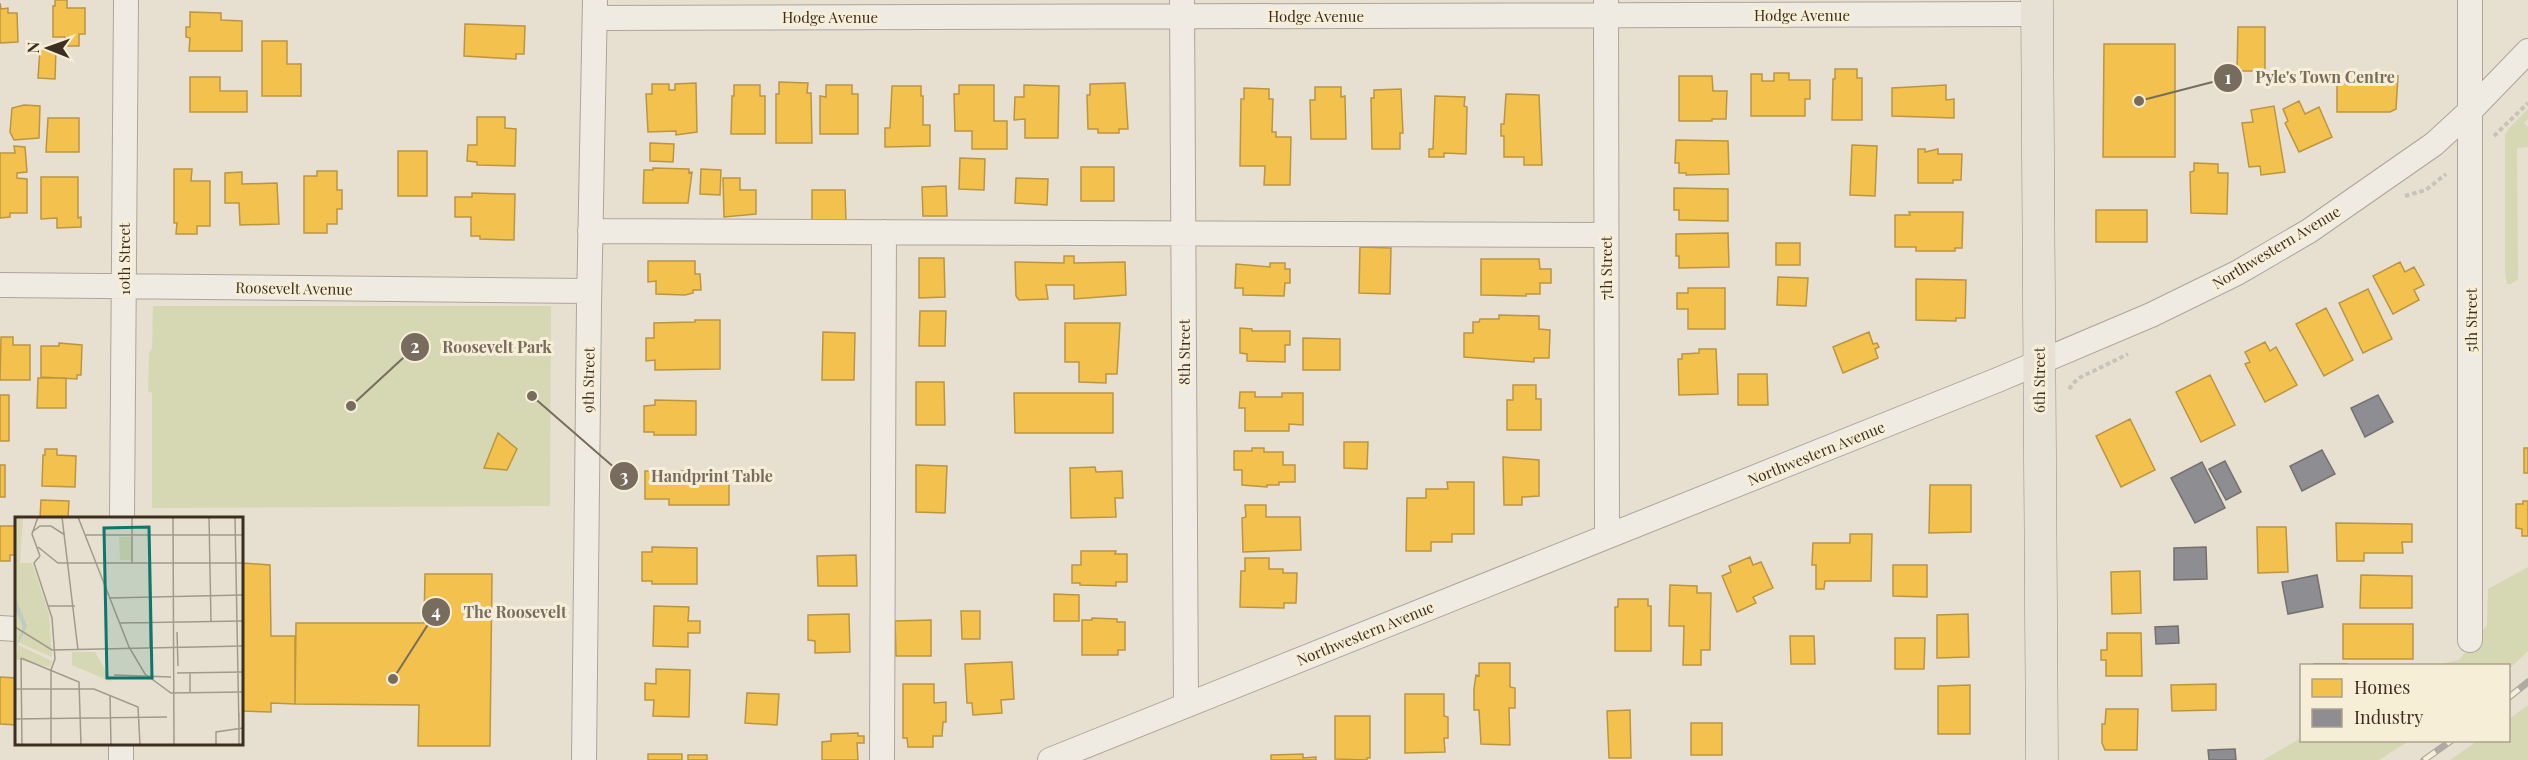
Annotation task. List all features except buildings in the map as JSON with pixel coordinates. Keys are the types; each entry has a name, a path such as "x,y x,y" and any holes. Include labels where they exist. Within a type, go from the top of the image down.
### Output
{"main road":[{"name":"6th Street","path":"2037,7 2042,760"}],"street":[{"name":"10th Street","path":"122,517 126,0"},
{"name":"5th Street","path":"2470,0 2470,640"},
{"name":"Hodge Avenue","path":"595,9 2037,7"},
{"name":"8th Street","path":"1182,8 1186,704"},
{"name":"7th Street","path":"1606,8 1607,536"},
{"name":"9th Street","path":"584,760 589,291 595,9"},
{"name":"Northwestern Avenue","path":"1050,760 2039,363 2151,315 2237,273 2309,231 2376,185 2434,144 2470,111 2528,51"},
{"path":"590,231 1606,235"},
{"path":"882,760 884,232"},
{"name":"Roosevelt Avenue","path":"0,285 589,291"}],"path":[{"path":"2488,142 2528,104"}],"green space":[{"path":"2528,109 2528,119 2524,123 2528,127 2528,147 2517,148 2518,279 2507,284 2505,272 2505,135"},
{"path":"153,306 551,306 550,506 152,508 152,393 148,391"},
{"path":"2528,567 2528,651 2510,668 2510,664 2440,664 2459,660 2487,625 2488,589"},
{"path":"2528,705 2528,760 2450,760 2476,742 2510,742 2510,718"},
{"path":"2300,739 2300,742 2407,742 2379,760 2263,760"}],"railway":[{"path":"2510,696 2528,682"},
{"path":"2424,760 2449,742"}],"place":[{"name":"Pyle's Town Centre","path":"2139,101"},
{"name":"Handprint Table","path":"532,396"},
{"name":"Roosevelt Park","path":"351,406"},
{"name":"The Roosevelt","path":"393,679"}]}
